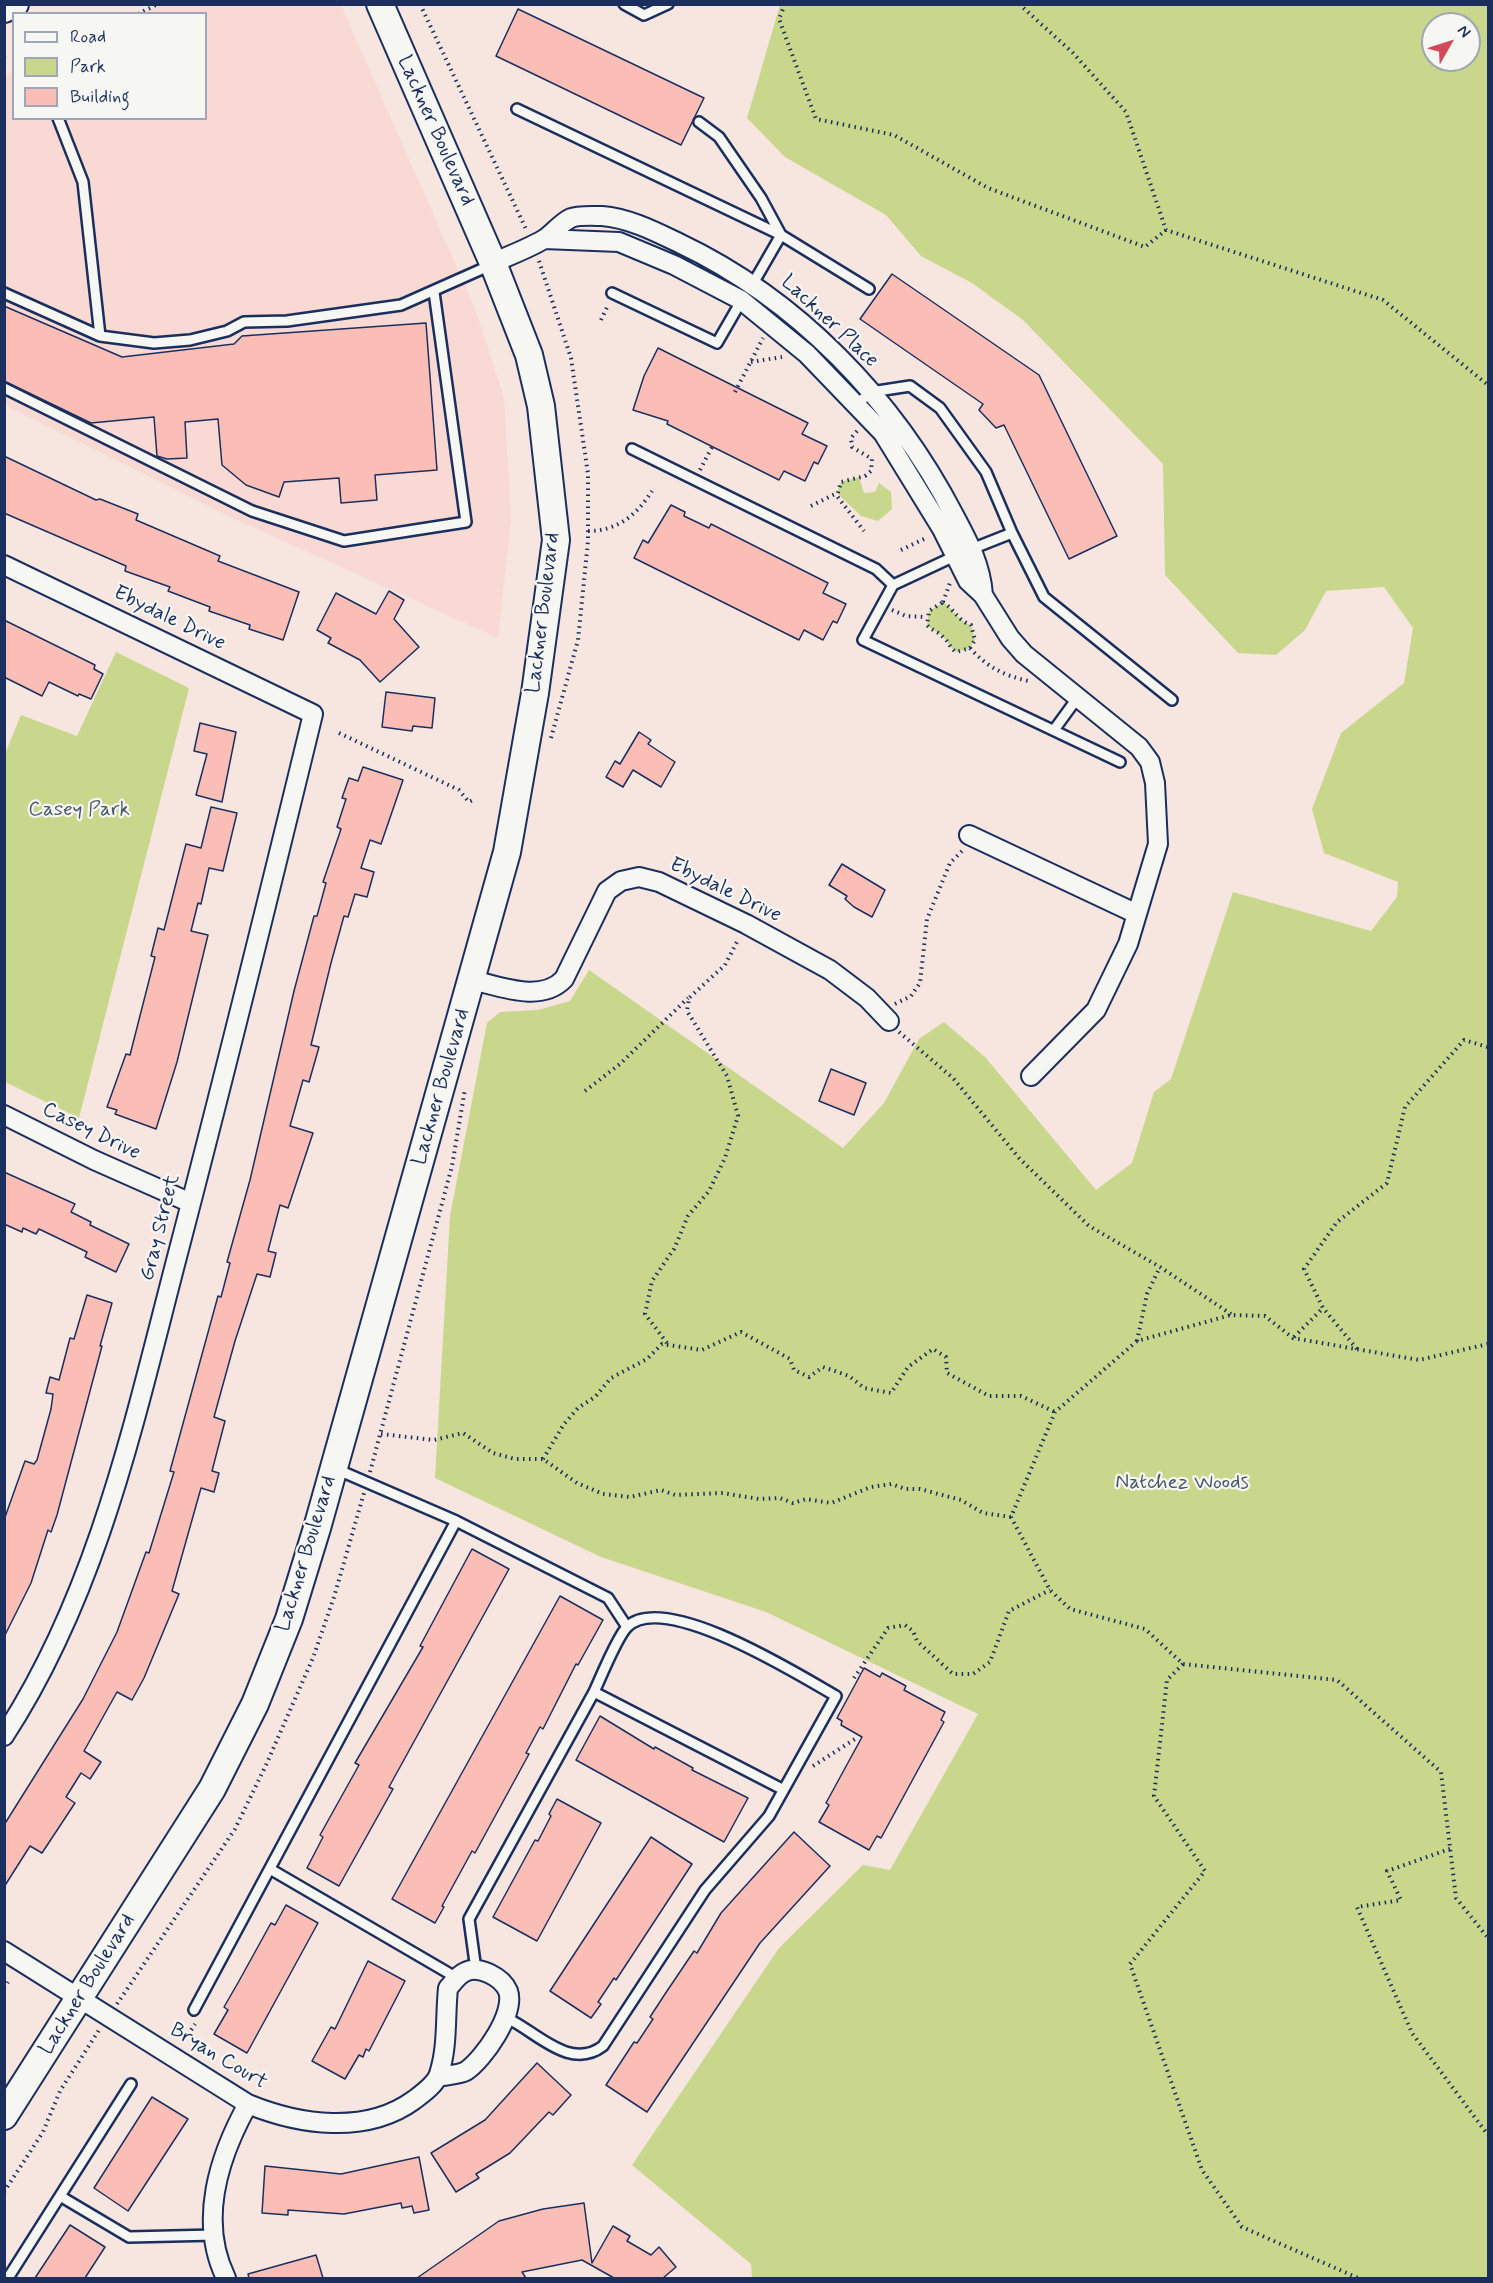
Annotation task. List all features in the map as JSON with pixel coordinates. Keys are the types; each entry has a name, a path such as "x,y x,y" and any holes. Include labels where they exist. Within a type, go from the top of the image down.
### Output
{"main road":[{"name":"Lackner Boulevard","path":"4,2116 212,1789 255,1704 289,1619 472,980 507,852 515,813 556,540 541,406 529,355 493,264 380,4"}],"street":[{"name":"Lackner Place","path":"493,264 544,239 571,218 604,216 648,228 714,260 770,295 839,357 872,392 933,475 963,552 968,581 983,595 1010,638 1024,654 1139,747 1150,762 1155,783 1158,844 1128,945 1096,1010 1031,1076"},
{"name":"Lackner Place","path":"544,239 619,242 674,266 741,300 799,347 883,434 942,529 963,552"},
{"name":"Ebydale Drive","path":"4,565 313,714"},
{"name":"Gray Street","path":"4,1736 27,1702 87,1574 127,1448 191,1203 313,714"},
{"path":"974,838 1137,915"},
{"name":"Ebydale Drive","path":"472,980 541,993 555,988 564,979 608,891 621,881 639,878 659,882 746,924 830,970 885,1016"},
{"name":"Casey Drive","path":"4,1115 94,1160 191,1203"},
{"name":"Bryan Court","path":"4,1951 248,2104 277,2116 310,2121 360,2122 382,2117 404,2108 423,2094 438,2077"},
{"path":"476,1970 501,1981 508,1992 507,2018 496,2037 466,2071 438,2077 447,2022 448,1988 465,1972 476,1970"},
{"path":"226,2278 219,2264 214,2235 215,2184 231,2134 248,2104"}],"lane":[{"path":"624,4 644,15 668,4"},
{"path":"517,108 781,235 869,289"},
{"path":"59,120 83,182 100,336"},
{"path":"699,122 719,137 761,198 781,235"},
{"path":"612,293 717,344 781,235"},
{"path":"4,293 100,336 133,342 190,340 227,331 244,322 286,321 401,305 493,264"},
{"path":"4,388 252,511 344,541 466,522 434,292"},
{"path":"856,405 872,392 910,386 940,408 986,472 1012,533 1044,597 1172,700"},
{"path":"632,449 876,569 893,585"},
{"path":"1012,533 963,552 893,585 863,640 1120,762"},
{"path":"1054,730 1078,697"},
{"path":"334,1468 456,1521 608,1598 627,1627"},
{"path":"194,2010 456,1521"},
{"path":"476,1970 469,1919 594,1692 627,1627 645,1617 665,1618 740,1642 836,1696 782,1789 769,1816 705,1890 603,2046 585,2056 569,2055 507,2018"},
{"path":"594,1692 782,1789"},
{"path":"270,1869 457,1978"},
{"path":"8,2278 131,2084"},
{"path":"60,2196 129,2237 214,2235"}],"path":[{"path":"142,12 158,4"},
{"path":"785,4 779,19 816,119 894,135 988,188 1145,247 1166,230"},
{"path":"1019,4 1073,52 1126,112 1166,230"},
{"path":"1166,230 1383,300 1488,386"},
{"path":"735,392 764,337"},
{"path":"751,362 788,358 799,347"},
{"path":"812,506 837,493 842,482 865,476 871,471 872,459 855,450 851,438 870,420"},
{"path":"695,480 712,447"},
{"path":"588,531 603,531 620,524 644,505 652,491"},
{"path":"837,493 864,531"},
{"path":"901,550 927,537"},
{"path":"943,603 953,608 961,622 971,625 975,640 970,648 956,652 949,647 941,634 932,631 927,625 929,611 943,603 950,583"},
{"path":"891,609 906,616 927,617"},
{"path":"970,648 983,662 1002,674 1028,682"},
{"path":"339,733 459,790 469,802 473,800"},
{"path":"974,838 950,863 927,919 922,976 916,990 885,1016 953,1078 1019,1158 1089,1226 1160,1267 1231,1315"},
{"path":"585,1091 620,1064 725,965 746,924"},
{"path":"668,1344 645,1314 652,1281 674,1249 688,1216 708,1191 725,1158 738,1116 727,1076 687,1011 689,998"},
{"path":"1358,1350 1323,1308 1304,1269 1337,1222 1387,1183 1405,1107 1464,1040 1488,1047"},
{"path":"1137,1341 1147,1294 1160,1267"},
{"path":"1293,1338 1323,1308"},
{"path":"1011,1517 1054,1412 1137,1341 1231,1315 1265,1316 1293,1338 1419,1360 1488,1344"},
{"path":"543,1459 564,1424 578,1408 595,1397 611,1378 647,1359 658,1347 668,1344 702,1350 741,1332 790,1359 794,1370 809,1377 823,1367 849,1376 864,1388 891,1393 908,1367 933,1349 946,1357 947,1373 989,1396 1022,1396 1054,1412"},
{"path":"381,1434 434,1440 463,1433 493,1453 515,1459 543,1459 577,1483 603,1494 630,1497 660,1490 675,1495 723,1493 759,1499 780,1498 793,1503 806,1499 831,1503 871,1488 892,1484 905,1490 920,1489 961,1500 982,1513 1011,1517"},
{"path":"1011,1517 1050,1590 1070,1609 1145,1629 1183,1664 1337,1680 1441,1772 1456,1898 1488,1938"},
{"path":"854,1678 888,1628 905,1625 913,1631 917,1641 953,1674 973,1674 990,1662 1009,1611 1050,1590"},
{"path":"1183,1664 1167,1680 1154,1796 1205,1871 1130,1964 1202,2170 1242,2227 1358,2278"},
{"path":"807,1768 855,1739"},
{"path":"1450,1849 1387,1871 1401,1900 1357,1907 1412,2033 1488,2135"},
{"path":"4,1988 8,1982"},
{"path":"188,2035 195,2024"},
{"path":"4,2192 43,2132 60,2091 96,2035"}],"shaded area":[{"path":"163,4 341,5 475,309 504,398 511,520 498,638 228,516 5,405 4,76 12,72 12,120 207,120 207,12 145,12"}],"green space":[{"name":"Natchez Woods","path":"780,5 1488,5 1488,2278 752,2278 751,2264 632,2165 779,1948 863,1865 890,1870 978,1714 766,1612 601,1557 435,1478 450,1216 487,1023 500,1012 538,1010 570,1001 589,970 843,1148 884,1103 919,1039 944,1022 985,1057 1096,1190 1132,1163 1154,1092 1171,1079 1233,892 1371,931 1397,897 1398,882 1324,853 1312,809 1341,733 1404,683 1413,628 1384,587 1326,591 1305,630 1276,655 1238,653 1165,575 1163,464 1023,320 972,283 921,256 886,215 785,157 747,118"},
{"path":"859,477 864,493 875,492 879,483 891,492 892,509 878,521 861,516 837,493 841,482"},
{"path":"943,602 962,620 971,625 975,640 970,648 956,652 941,635 927,625 929,611"},
{"name":"Casey Park","path":"116,652 189,688 79,1118 5,1082 5,754 21,715 77,736"}],"building":[{"path":"518,9 704,98 681,145 496,56"},
{"path":"892,274 1039,375 1117,536 1069,559 1004,425 996,428 979,410 983,404 860,319"},
{"path":"4,306 122,357 234,344 242,336 426,323 437,470 375,475 377,500 341,503 339,478 284,482 279,497 246,485 222,465 218,419 185,422 187,458 167,459 157,456 154,417 91,423 4,381"},
{"path":"658,348 808,423 802,434 827,446 818,464 814,462 805,481 784,471 779,480 667,424 668,421 633,410 644,376"},
{"path":"4,456 96,500 100,499 138,514 136,520 220,556 218,561 299,592 283,640 249,629 250,625 209,611 210,607 168,591 170,587 125,571 126,566 4,513"},
{"path":"671,505 685,512 684,516 709,528 711,524 828,583 823,593 846,604 837,623 833,621 823,640 804,630 799,640 634,558 643,540 648,543"},
{"path":"389,591 404,600 394,619 419,647 380,682 360,660 328,643 331,638 317,630 336,593 376,614"},
{"path":"4,620 95,665 94,669 103,674 91,699 79,694 78,696 49,682 42,696 4,677"},
{"path":"386,692 435,698 432,728 413,726 412,731 382,727"},
{"path":"200,723 236,732 222,802 196,795 207,754 194,751"},
{"path":"639,732 651,740 648,744 675,762 661,787 633,770 623,787 606,777 615,761 620,764"},
{"path":"363,767 403,780 381,844 370,840 361,868 374,872 367,897 355,894 348,917 344,916 331,963 311,1045 319,1047 309,1082 303,1080 290,1126 313,1133 288,1208 280,1205 268,1251 276,1253 270,1277 257,1274 214,1417 225,1421 212,1471 219,1473 214,1492 201,1488 172,1591 179,1594 144,1678 132,1700 117,1692 84,1751 101,1762 90,1779 81,1773 66,1797 75,1803 42,1853 30,1846 4,1887 4,1825 83,1699 117,1632 146,1552 149,1553 174,1472 170,1471 218,1296 221,1297 230,1263 227,1262 250,1180 294,991 314,916 317,916 326,883 323,882 341,829 337,827 346,799 342,798 349,778 358,781"},
{"path":"211,807 237,813 223,871 209,868 201,904 198,903 191,931 208,935 177,1062 156,1129 115,1114 117,1110 107,1107 126,1054 130,1055 155,957 151,956 158,928 164,930 186,844 201,848"},
{"path":"842,864 885,890 872,917 854,907 845,899 847,896 829,885"},
{"path":"831,1069 866,1083 854,1115 819,1101"},
{"path":"4,1172 75,1204 71,1212 91,1222 90,1225 129,1244 116,1272 85,1257 87,1252 39,1229 36,1234 23,1228 22,1232 4,1224"},
{"path":"87,1295 112,1303 100,1346 102,1346 57,1515 51,1532 48,1530 31,1583 4,1637 4,1520 25,1461 34,1464 37,1460 51,1409 53,1394 46,1393 50,1377 59,1380 70,1338 74,1339"},
{"path":"472,1549 509,1569 389,1787 393,1789 339,1886 307,1868 323,1837 320,1835 359,1765 355,1763 423,1647 420,1646"},
{"path":"560,1596 603,1620 578,1665 576,1664 543,1729 540,1727 526,1753 529,1754 475,1853 472,1851 435,1923 392,1899"},
{"path":"864,1668 880,1677 882,1673 906,1686 904,1690 945,1712 941,1720 944,1722 881,1838 877,1836 869,1850 819,1822 829,1805 826,1803 862,1737 841,1725 842,1721 837,1718"},
{"path":"600,1716 654,1749 655,1747 693,1768 692,1770 748,1798 724,1842 576,1760"},
{"path":"557,1799 601,1823 537,1941 493,1917 535,1840 538,1841"},
{"path":"794,1832 830,1866 760,1943 647,2112 606,2085 634,2042 637,2043 653,2019 650,2017 694,1951 697,1953 721,1913"},
{"path":"651,1837 692,1864 616,1980 614,1978 598,2002 601,2004 591,2018 550,1991"},
{"path":"286,1905 318,1923 247,2053 214,2034 228,2010 224,2007 271,1923 275,1925"},
{"path":"368,1961 405,1981 369,2051 366,2049 363,2057 359,2055 345,2079 312,2061 331,2027 335,2029"},
{"path":"537,2063 571,2095 553,2115 549,2112 510,2153 476,2174 479,2178 456,2192 431,2153 485,2120"},
{"path":"152,2097 188,2119 128,2211 94,2188"},
{"path":"419,2157 429,2210 414,2213 412,2206 402,2208 401,2203 344,2214 288,2210 288,2215 262,2213 265,2166 341,2174"},
{"path":"584,2203 592,2263 613,2226 630,2236 627,2241 651,2255 659,2247 676,2267 663,2278 614,2278 582,2260 522,2272 526,2278 417,2278 499,2221 543,2209"},
{"path":"70,2225 105,2247 85,2278 35,2278"},
{"path":"316,2255 323,2278 249,2278 248,2274"}]}
